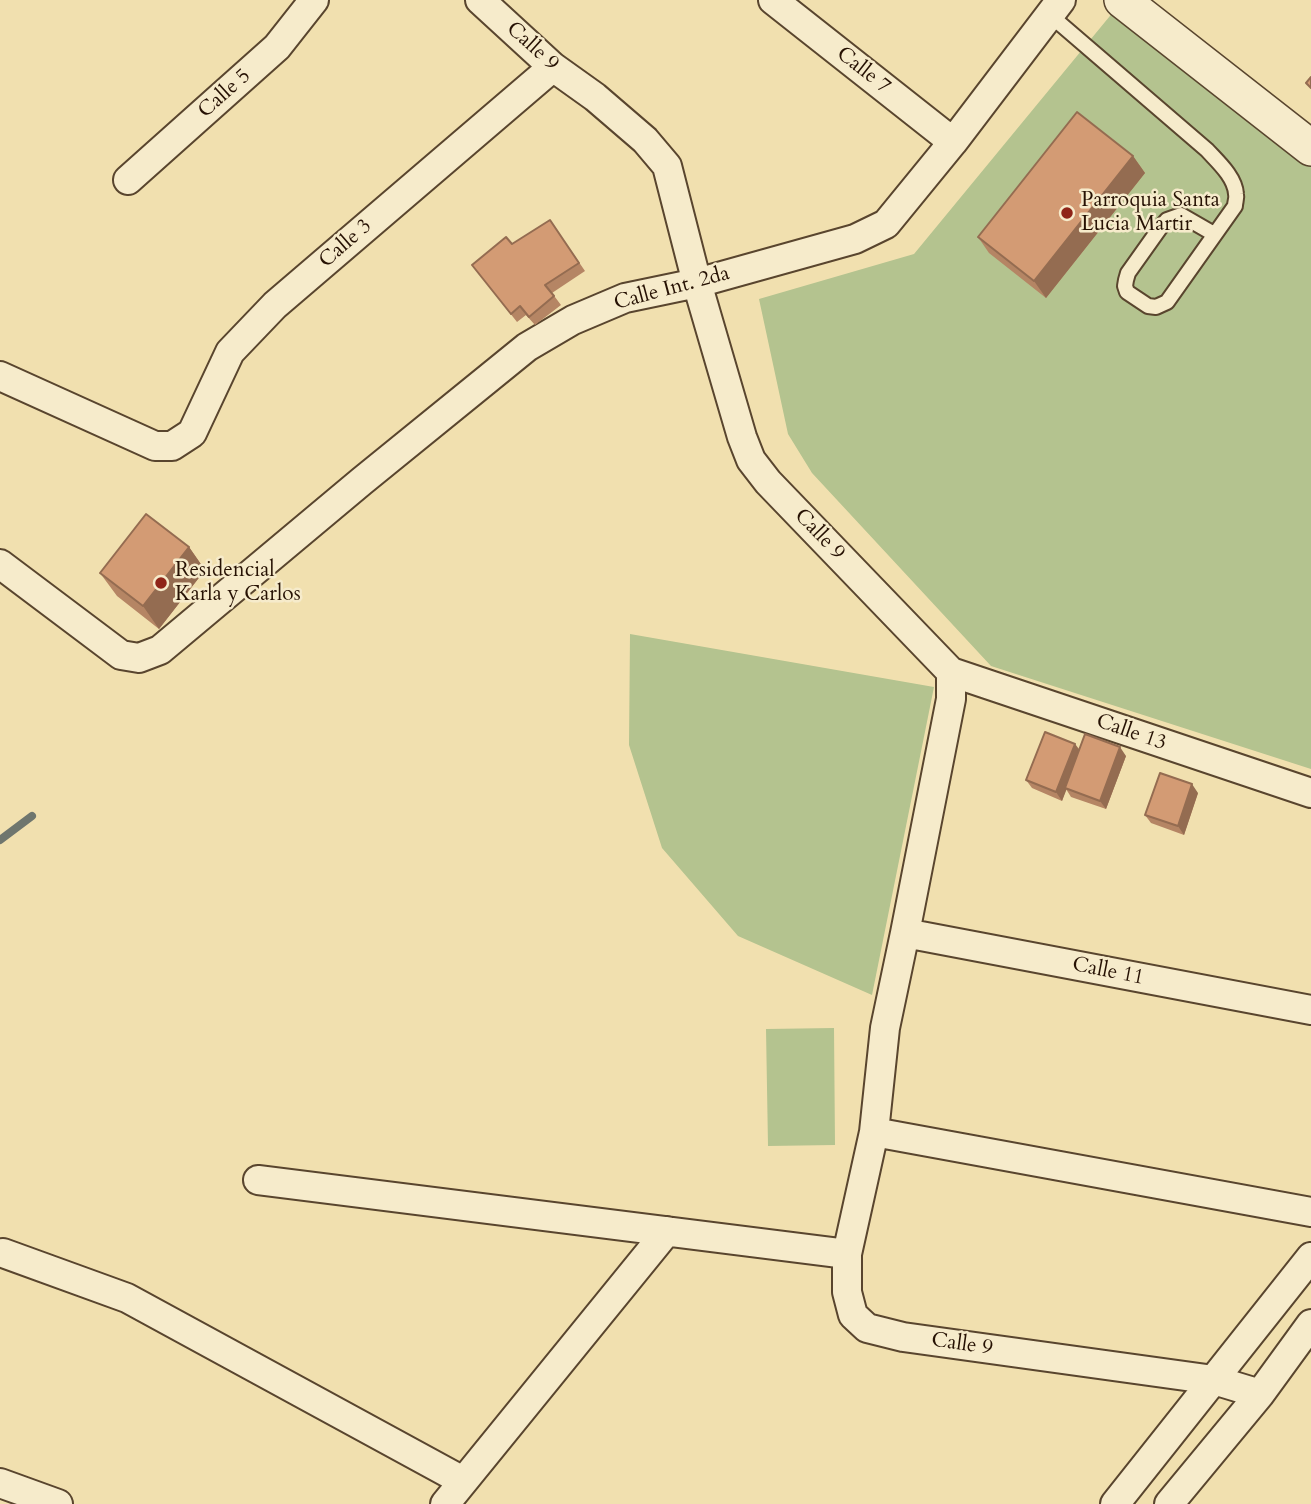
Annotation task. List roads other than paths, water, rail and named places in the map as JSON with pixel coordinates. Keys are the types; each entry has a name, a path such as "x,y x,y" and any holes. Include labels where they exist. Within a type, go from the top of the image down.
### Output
{"street":[{"name":"Calle 5","path":"128,180 277,47 314,0"},
{"name":"Calle 9","path":"480,0 553,67 645,140 667,166 697,283 751,460 768,482 951,672 951,699 885,1028 874,1132 847,1254 847,1292 853,1315 867,1328 903,1337 1214,1380 1260,1394"},
{"name":"Calle 7","path":"773,0 953,142"},
{"path":"1122,0 1311,148"},
{"name":"Calle Int. 2da","path":"0,564 121,654 139,659 160,650 527,347 573,320 625,298 697,283 855,239 886,224 1056,8"},
{"name":"Calle 3","path":"0,376 155,446 172,446 192,433 230,352 275,305 553,67"},
{"name":"Calle 13","path":"951,672 1311,793"},
{"name":"Calle 11","path":"905,933 1311,1010"},
{"path":"874,1132 1311,1212"},
{"path":"258,1180 847,1254"},
{"path":"445,1504 667,1231"},
{"path":"3,1253 127,1298 463,1481"},
{"path":"1115,1504 1311,1257"},
{"path":"1169,1504 1260,1394 1311,1324"},
{"path":"0,1483 58,1504"}],"lane":[{"path":"1056,8 1207,150 1232,181 1236,194 1235,206 1167,302 1156,307 1148,306 1127,292 1125,286 1128,273 1167,220 1181,215 1214,234"}],"waterway":[{"path":"0,840 32,816"}],"place":[{"name":"Parroquia Santa Lucia Martir","path":"1067,213"},
{"name":"Residencial Karla y Carlos","path":"161,583"}]}
